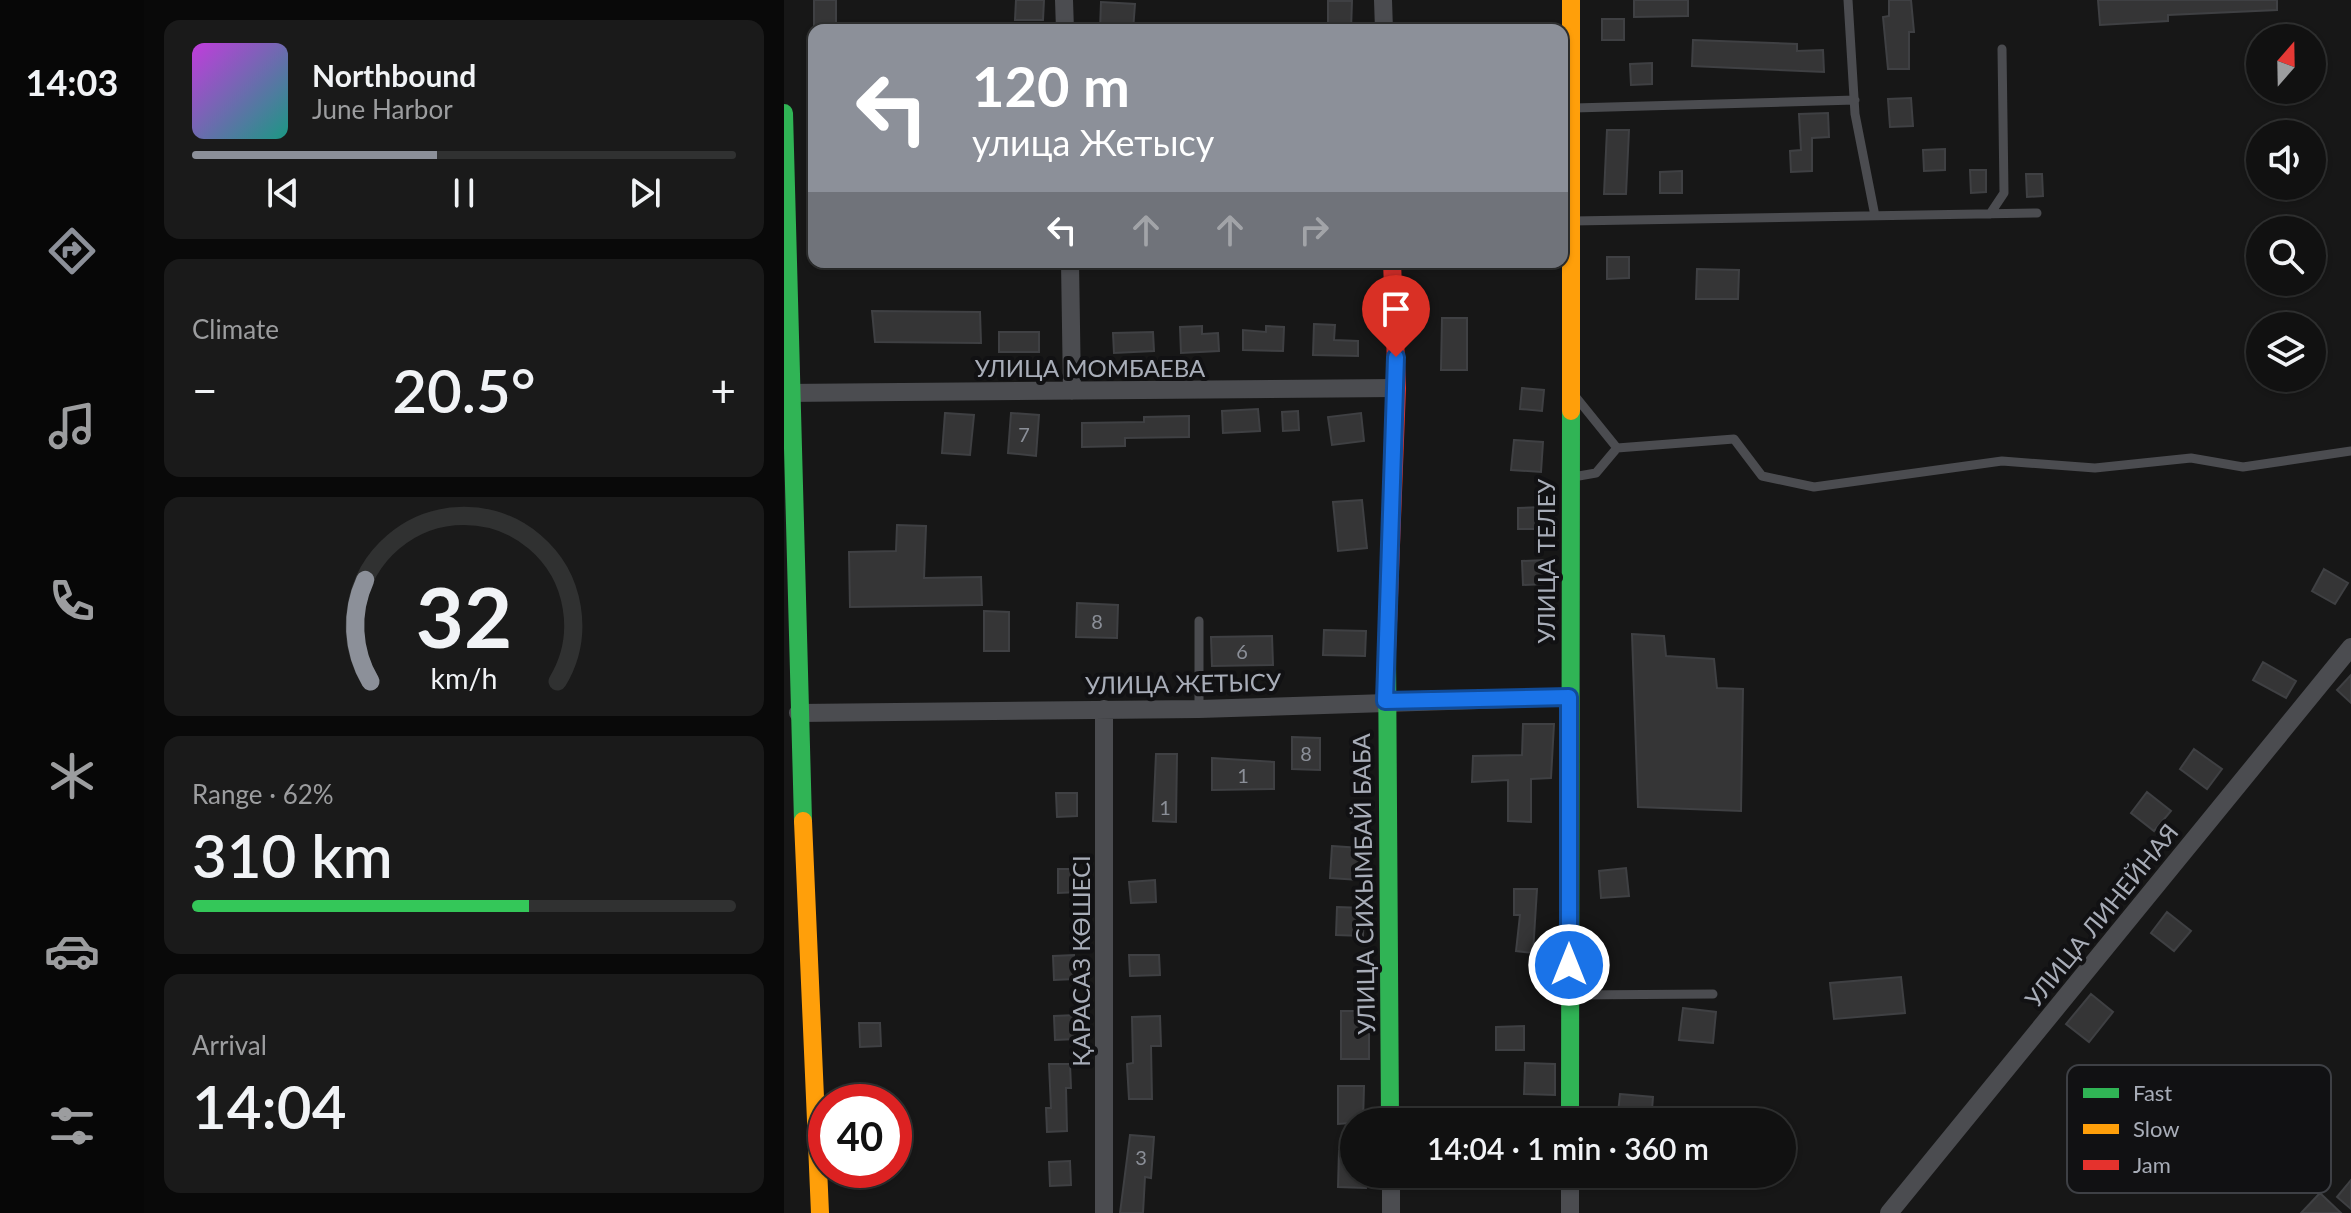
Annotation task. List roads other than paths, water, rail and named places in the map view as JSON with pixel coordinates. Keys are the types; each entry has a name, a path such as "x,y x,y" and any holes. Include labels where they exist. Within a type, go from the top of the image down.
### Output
{"street":[{"path":"1064,0 1065,24"},
{"path":"1383,0 1384,24"},
{"name":"УЛИЦА ТЕЛЕУ","path":"1570,1108 1571,0"},
{"path":"784,113 788,393 798,713 820,1213"},
{"path":"1070,268 1072,391"},
{"name":"УЛИЦА СИХЫМБАЙ БАБА","path":"1390,1108 1385,701 1397,388 1392,268"},
{"name":"УЛИЦА МОМБАЕВА","path":"788,393 1397,388"},
{"name":"УЛИЦА ЛИНЕЙНАЯ","path":"1889,1213 2351,647"},
{"name":"УЛИЦА ЖЕТЫСУ","path":"798,713 1199,709 1569,697"},
{"name":"ҚАРАСАЗ КӨШЕСІ","path":"1104,709 1104,1213"},
{"path":"1391,1188 1391,1213"},
{"path":"1570,1188 1570,1213"}],"lane":[{"path":"1848,0 1855,100 1875,216"},
{"path":"1990,214 2004,193 2002,49"},
{"path":"1570,108 1855,100"},
{"path":"1570,221 2037,213"},
{"path":"1570,389 1617,448"},
{"path":"1569,478 1596,473 1617,448 1734,439 1762,476 1814,487 2002,461 2095,468 2191,458 2243,467 2351,451"},
{"path":"1199,621 1199,709"},
{"path":"1569,995 1713,994"}]}
